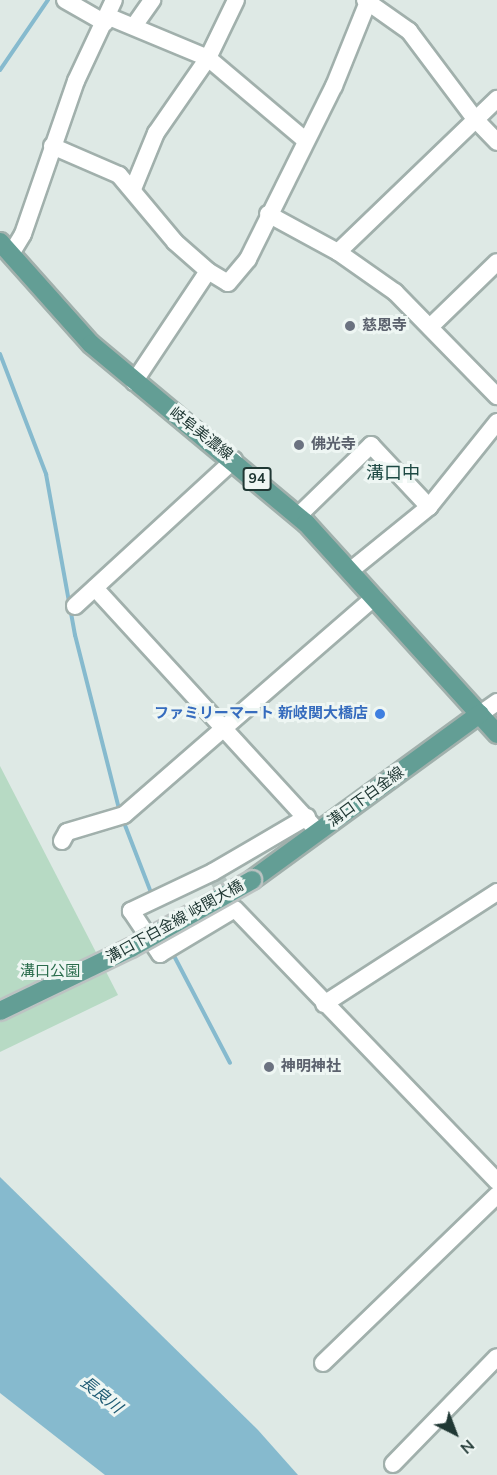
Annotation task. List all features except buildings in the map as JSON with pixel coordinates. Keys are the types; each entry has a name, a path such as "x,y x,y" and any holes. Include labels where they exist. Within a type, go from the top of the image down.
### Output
{"main road":[{"name":"岐阜美濃線","path":"5,248 91,344 134,382 234,460 298,516 375,597 497,734"},
{"name":"溝口下白金線","path":"252,880 312,825 480,714"},
{"name":"溝口下白金線 岐関大橋","path":"0,1011 131,948 252,880"}],"street":[{"path":"65,0 106,20 134,26 208,58 305,140"},
{"path":"5,248 23,234 76,81 114,0"},
{"path":"134,26 152,0"},
{"path":"132,189 156,133 208,58 236,0"},
{"path":"52,146 107,167 132,189 175,242 208,271 228,284 248,259 267,214 334,86 366,1 409,31 475,119 497,142"},
{"path":"338,252 497,99"},
{"path":"267,214 338,252 395,292 497,396"},
{"path":"430,327 497,262"},
{"path":"134,382 208,271"},
{"path":"350,571 429,507 497,422"},
{"path":"298,516 371,445 429,507"},
{"path":"75,606 234,460"},
{"path":"95,588 312,825 131,911 160,954 235,909 324,1004 497,1181"},
{"path":"62,841 67,832 121,817 225,730 375,597"},
{"path":"480,714 497,702"},
{"path":"324,1004 497,892"},
{"path":"323,1363 497,1195"},
{"path":"393,1464 497,1357"}],"green space":[{"name":"溝口公園","path":"0,766 118,995 0,1052"}],"water":[{"name":"長良川","path":"0,1177 258,1430 298,1475 105,1475 0,1393"}],"waterway":[{"path":"0,70 48,0"},
{"path":"0,354 46,474 75,635 120,813"},
{"path":"123,820 152,895"},
{"path":"172,952 230,1063"}],"tunnel":[{"path":"213,872 233,905"}],"place":[{"name":"慈恩寺","path":"350,326"},
{"name":"佛光寺","path":"299,445"},
{"name":"ファミリーマート 新岐関大橋店","path":"380,714"},
{"name":"神明神社","path":"269,1067"}],"district":[{"name":"溝口中","path":"393,473"}]}
